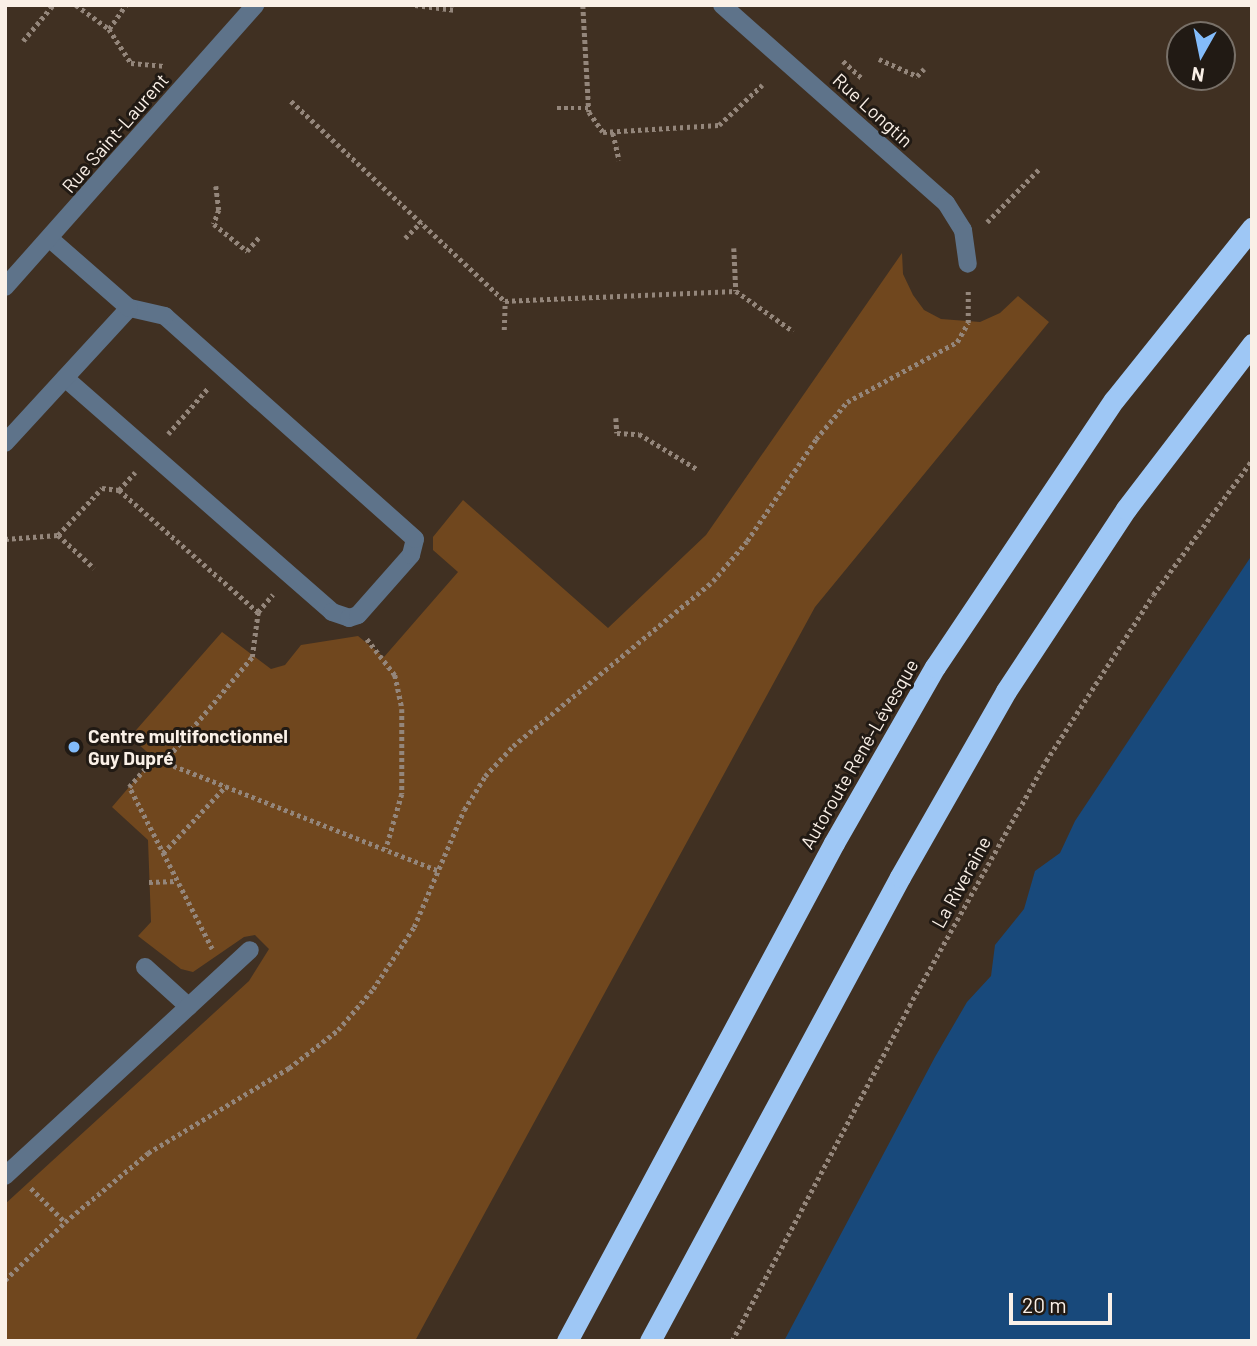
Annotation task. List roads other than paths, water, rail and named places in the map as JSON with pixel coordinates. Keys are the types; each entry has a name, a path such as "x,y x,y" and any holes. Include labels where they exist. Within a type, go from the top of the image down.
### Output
{"highway":[{"name":"Autoroute René-Lévesque","path":"567,1341 853,809 935,667 1099,421 1252,228"},
{"path":"650,1341 900,877 1012,680 1155,468 1252,344"}],"street":[{"name":"Rue Saint-Laurent","path":"5,287 255,5"},
{"name":"Rue Longtin","path":"722,5 946,203 963,229 968,264"},
{"path":"49,238 129,308 165,316 415,539 411,555 358,615 349,618 332,612 65,378"},
{"path":"5,443 129,308"},
{"path":"9,1173 250,950"},
{"path":"145,967 189,1007"}],"water":[{"path":"1252,555 1252,1341 784,1341 935,1057 967,1002 991,976 995,945 1024,909 1035,871 1060,853 1075,821"}],"place":[{"name":"Centre multifonctionnel Guy Dupré","path":"74,747"}]}
